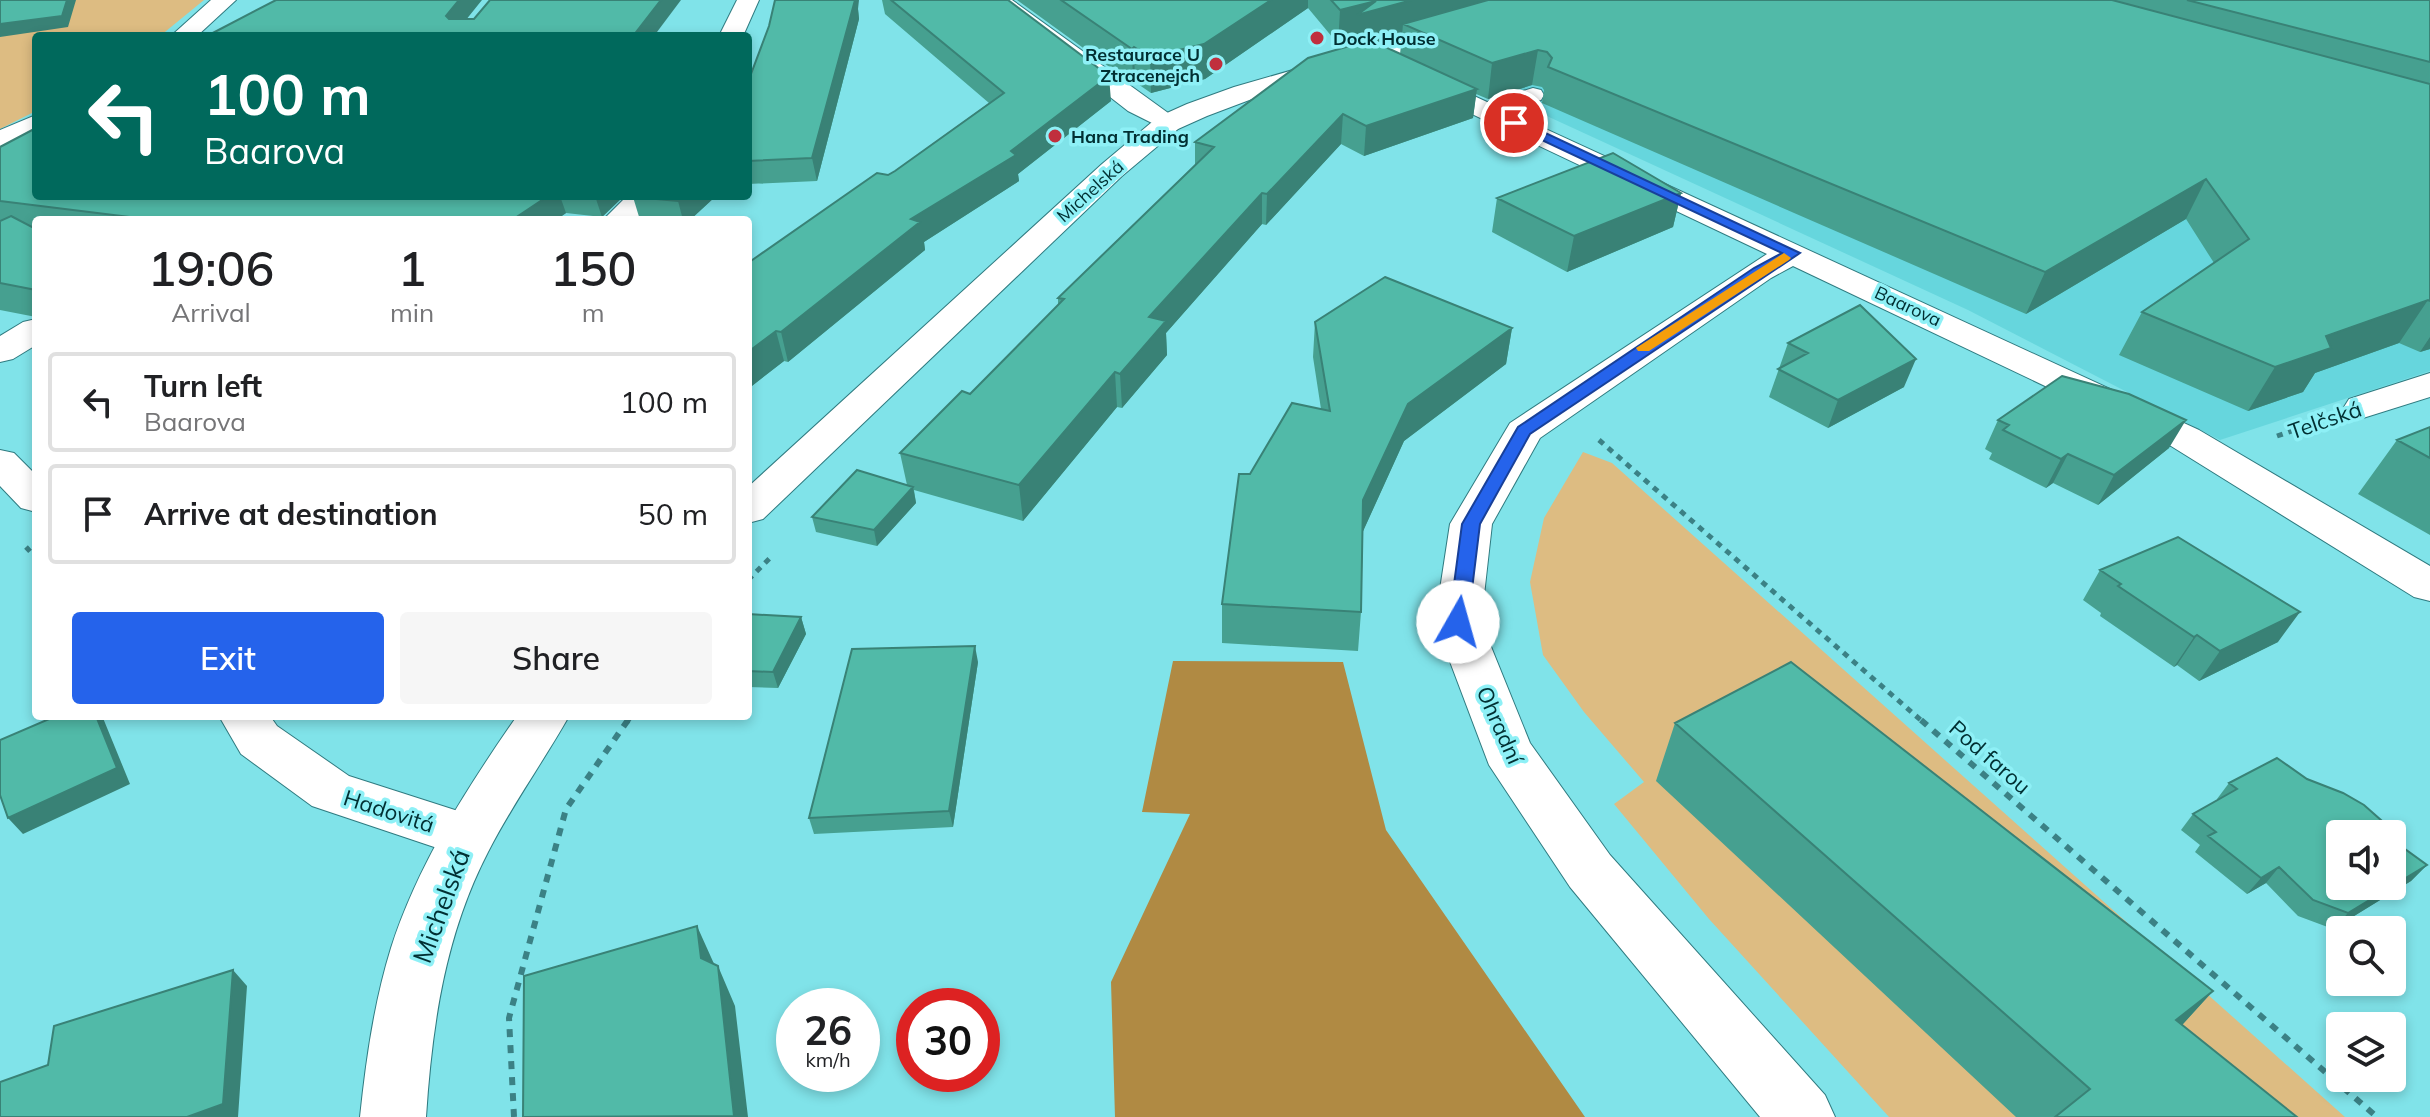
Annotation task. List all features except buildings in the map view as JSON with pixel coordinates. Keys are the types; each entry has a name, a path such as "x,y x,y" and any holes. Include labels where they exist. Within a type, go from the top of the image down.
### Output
{"street":[{"path":"188,32 225,0"},
{"path":"733,32 748,0"},
{"path":"997,0 1138,105 1168,123"},
{"name":"Michelská","path":"752,506 1112,170 1168,123 1243,93 1561,0"},
{"name":"Baarova","path":"1370,56 2185,438 2430,586"},
{"path":"0,141 32,125"},
{"path":"623,216 641,200"},
{"name":"Ohradní","path":"1793,253 1759,271 1524,431 1471,524 1458,622 1507,751 1590,871 1802,1117"},
{"path":"0,351 32,332"},
{"name":"Telčská","path":"2363,407 2430,384"},
{"path":"0,462 32,495"},
{"name":"Hadovitá","path":"246,720 259,740 331,791 467,836"},
{"name":"Michelská","path":"393,1117 406,1011 428,925 467,836 500,779 541,720"}],"lane":[{"path":"1486,110 1533,95"}],"path":[{"name":"Telčská","path":"2221,459 2263,441 2363,407"},
{"name":"Pod farou","path":"1591,434 2377,1117"},
{"path":"514,1117 509,1018 566,809 628,720"}],"shaded area":[{"path":"76,0 204,0 165,32 32,32 32,113 0,129 0,37"},
{"path":"1442,44 2430,250 2430,371 2220,440 1968,310 1458,75"},
{"path":"1583,452 1612,463 2345,1117 1889,1117 1709,919 1614,804 1644,782 1584,712 1543,655 1530,582 1544,518"},
{"path":"1173,661 1343,662 1386,830 1585,1117 1115,1117 1111,982 1190,814 1142,812"}],"slow traffic":[{"path":"1643,348 1759,271 1784,258"}],"place":[{"name":"Dock House","path":"1317,38"},
{"name":"Restaurace U Ztracenejch","path":"1216,64"},
{"name":"Hana Trading","path":"1055,136"}],"route":[{"path":"1458,622 1471,524 1524,431 1759,271 1793,253 1514,123"}]}
